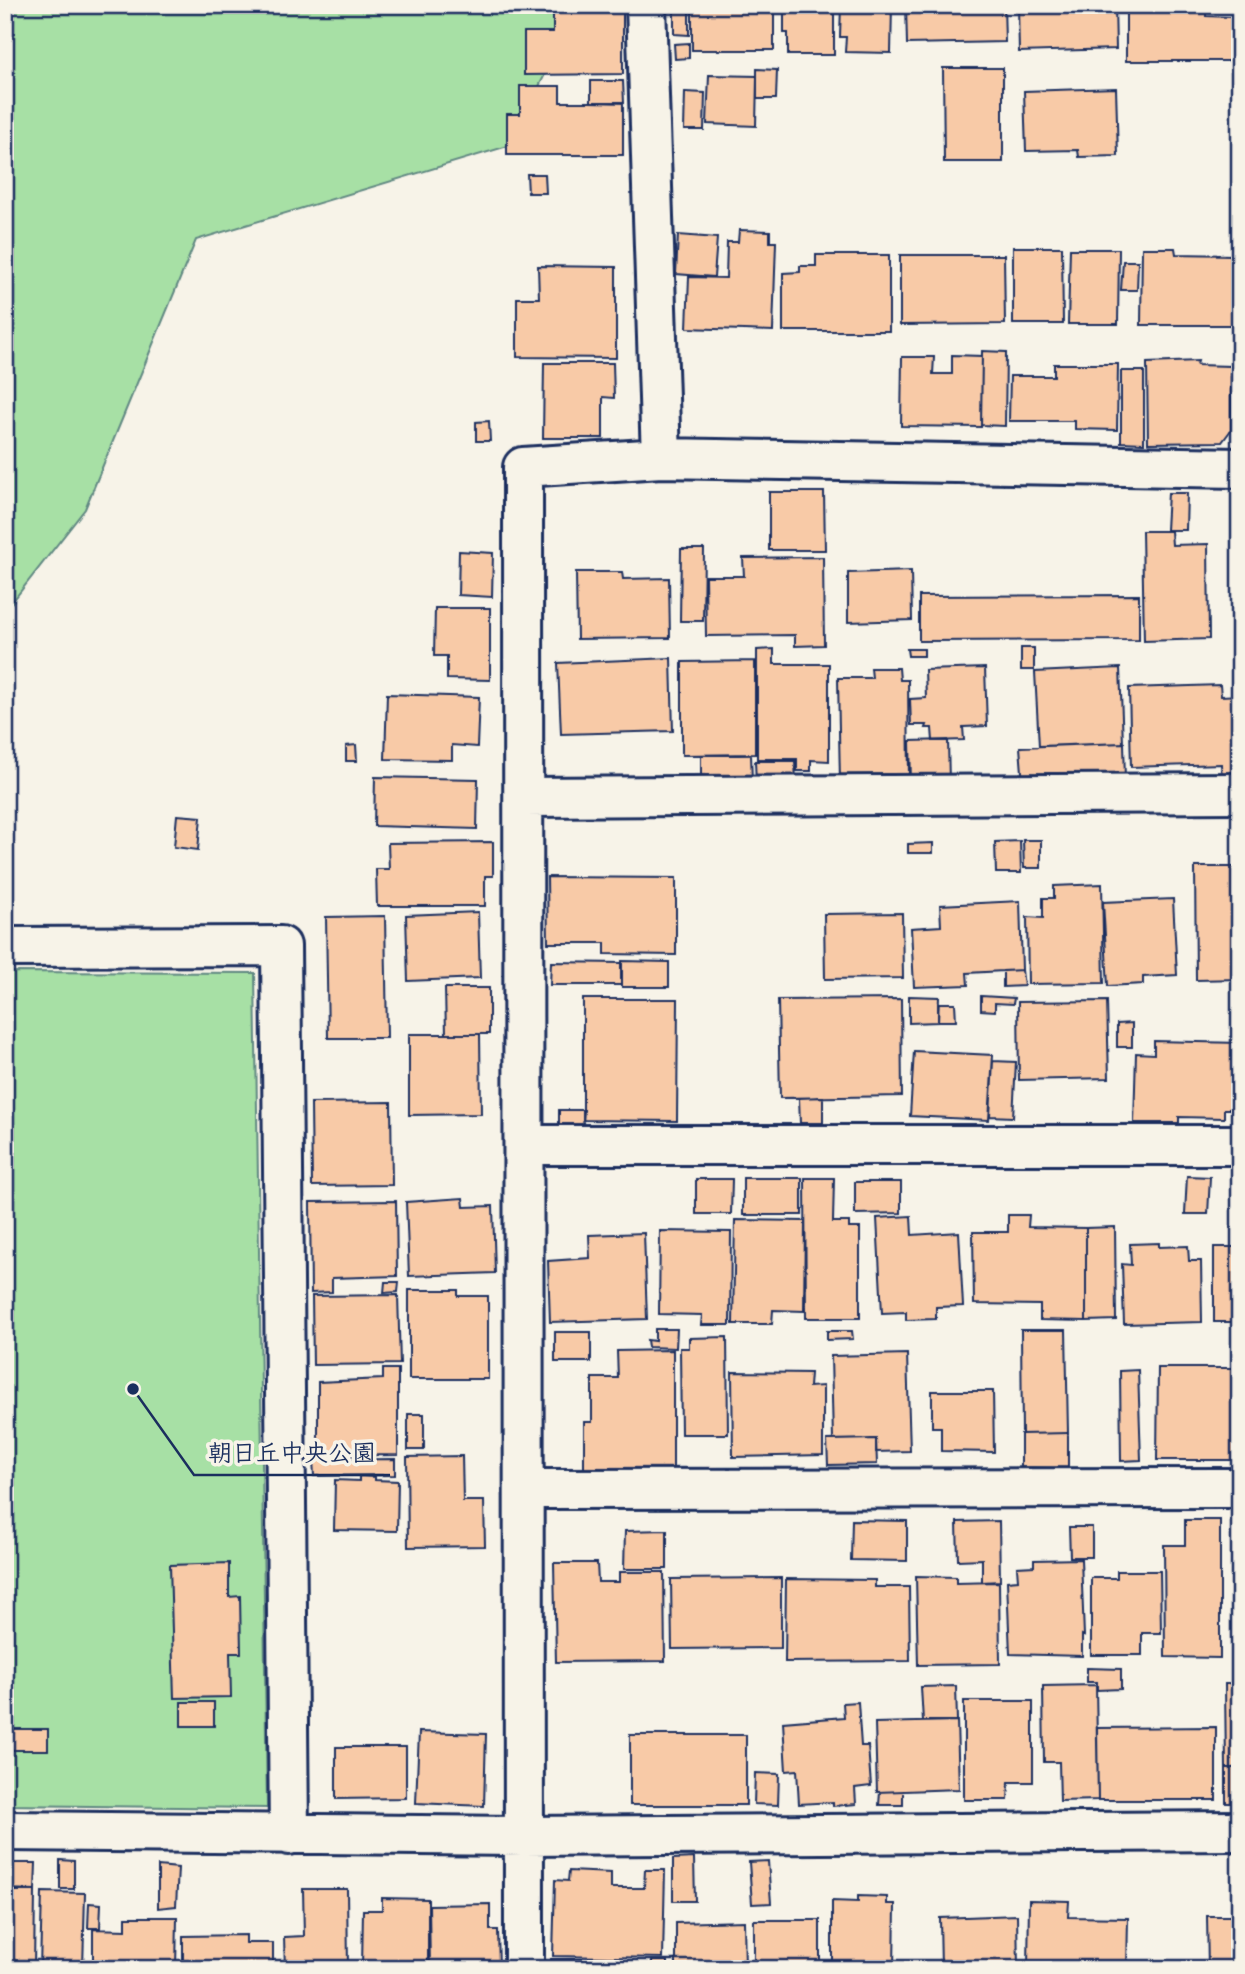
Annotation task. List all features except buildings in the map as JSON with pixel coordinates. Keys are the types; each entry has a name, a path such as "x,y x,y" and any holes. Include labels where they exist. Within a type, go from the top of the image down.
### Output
{"street":[{"path":"646,5 661,458"},
{"path":"524,1969 523,467 661,458 1240,468"},
{"path":"524,797 1240,793"},
{"path":"5,947 281,946 289,1835"},
{"path":"524,1145 1240,1144"},
{"path":"525,1489 1240,1488"},
{"path":"5,1831 524,1836 1240,1831"}],"green space":[{"path":"5,5 581,5 508,146 196,240 85,509 5,611"},
{"path":"5,972 255,973 267,1808 5,1805"}],"place":[{"name":"朝日丘中央公園","path":"133,1389"}]}
